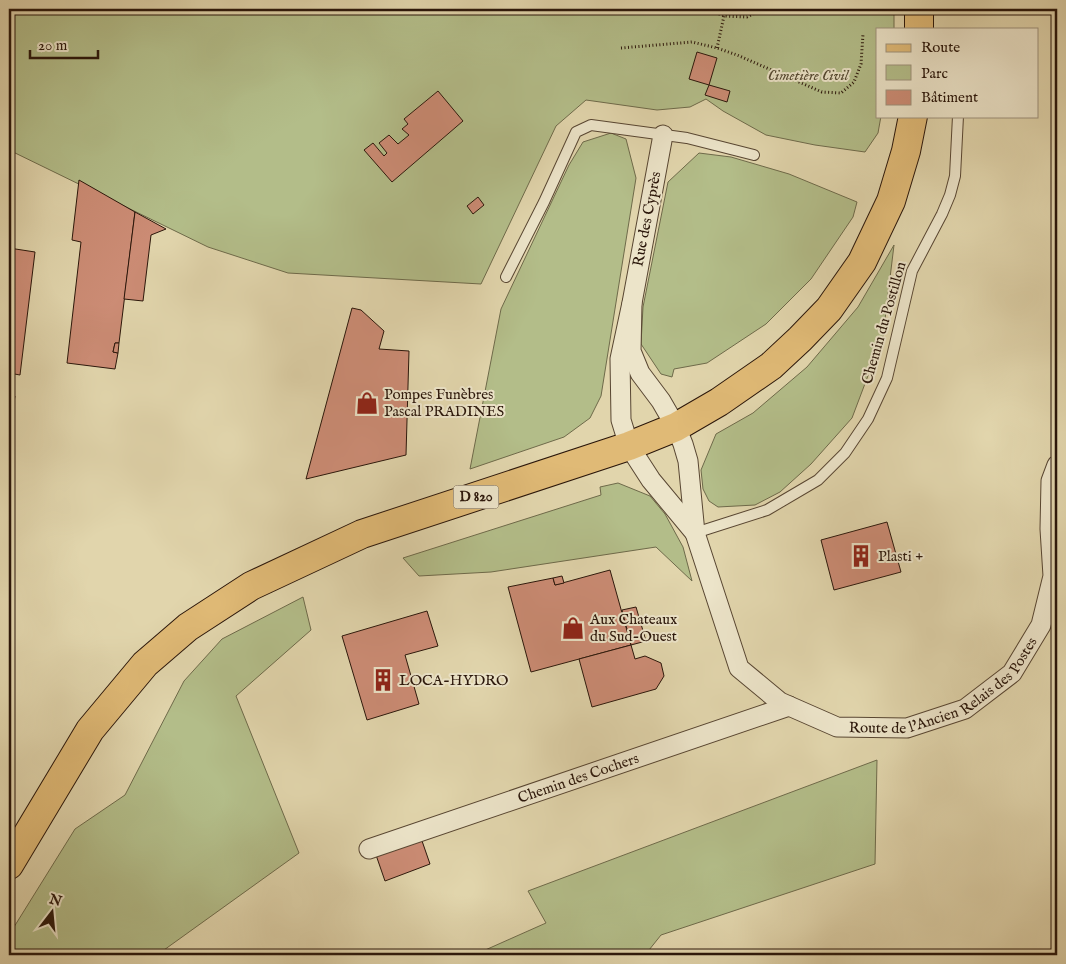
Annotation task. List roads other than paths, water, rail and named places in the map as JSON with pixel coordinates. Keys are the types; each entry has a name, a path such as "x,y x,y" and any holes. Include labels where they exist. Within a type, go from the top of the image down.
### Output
{"main road":[{"path":"919,9 919,28"},
{"name":"D 820","path":"9,865 90,730 145,664 188,627 252,586 362,534 630,446 676,427 719,402 771,366 829,309 862,262 891,201 906,151 913,118"}],"street":[{"name":"Rue des Cyprès","path":"630,446 621,420 620,359 663,135"},
{"name":"Rue des Cyprès","path":"632,303 631,351 640,373 661,401 676,427"},
{"name":"Route de l'Ancien Relais des Postes","path":"676,427 688,461 695,533 739,668 780,702 837,727 907,728 965,709 1012,673 1041,625 1053,576 1050,529 1051,481 1057,465"},
{"name":"Route de l'Ancien Relais des Postes","path":"630,446 651,480 695,533"},
{"name":"Chemin des Cochers","path":"368,849 789,706"}],"lane":[{"name":"Chemin du Postillon","path":"695,533 767,510 818,480 845,453 868,419 888,378 912,270 950,195 955,176 958,118"},
{"path":"506,277 544,202 576,132 591,125 687,138 754,155"}],"place":[{"name":"Pompes Funèbres Pascal PRADINES","path":"367,403"},
{"name":"Plasti +","path":"861,556"},
{"name":"Aux Chateaux du Sud-Ouest","path":"573,628"},
{"name":"LOCA-HYDRO","path":"383,680"}],"park label":[{"name":"Cimetière Civil","path":"808,75"}]}
